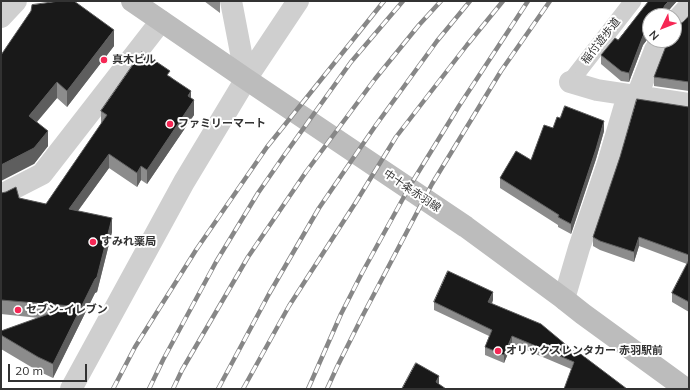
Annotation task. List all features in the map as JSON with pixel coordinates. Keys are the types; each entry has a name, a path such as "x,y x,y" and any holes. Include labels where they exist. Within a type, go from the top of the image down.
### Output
{"main road":[{"name":"中十条赤羽線","path":"132,1 466,227 686,389"}],"street":[{"path":"1,17 16,1"},
{"path":"232,1 246,79"},
{"path":"71,389 184,182 246,79 298,1"},
{"name":"稲付遊歩道","path":"570,82 633,1"},
{"path":"682,14 689,7"},
{"path":"1,195 42,174 161,22"},
{"path":"564,299 579,248 632,96 656,48"},
{"path":"570,82 597,90 689,104"}],"building":[{"path":"60,1 74,1 114,30 67,91 57,82 29,116 48,131 34,148 1,165 1,55 31,11 32,5"},
{"path":"649,1 669,1 664,8 643,8"},
{"path":"642,10 642,39 629,73 621,71 601,55 615,38 618,40"},
{"path":"689,16 689,82 654,77 665,48 682,48 683,22"},
{"path":"142,52 170,71 167,75 191,91 188,96 194,100 147,170 141,166 137,173 109,154 69,209 112,218 97,277 53,364 1,335 1,331 71,306 1,300 1,193 16,187 19,198 46,204 107,115 101,111"},
{"path":"637,99 689,107 689,255 639,237 634,252 600,241 593,237 620,157"},
{"path":"565,106 604,121 571,224 500,178 516,151 531,160 544,125 553,128 557,117 560,118"},
{"path":"689,260 689,302 672,293"},
{"path":"448,271 493,292 488,302 541,324 577,354 578,352 627,389 564,389 574,362 512,336 504,355 485,347 492,330 434,302"},
{"path":"416,363 439,376 436,382 446,389 402,389"}],"railway":[{"path":"113,389 135,347 196,250 267,147 384,1"},
{"path":"149,389 216,262 258,193 351,62 403,1"},
{"path":"173,389 182,370 248,257 306,172 375,79 419,25 441,1"},
{"path":"218,389 269,294 319,208 376,125 437,41 470,1"},
{"path":"243,389 289,306 396,137 503,1"},
{"path":"308,389 341,314 411,184 459,106 528,1"},
{"path":"327,389 363,315 432,184 501,71 550,1"}],"place":[{"name":"真木ビル","path":"104,60"},
{"name":"ファミリーマート","path":"170,124"},
{"name":"すみれ薬局","path":"93,242"},
{"name":"セブン-イレブン","path":"18,310"},
{"name":"オリックスレンタカー 赤羽駅前","path":"498,351"}]}
